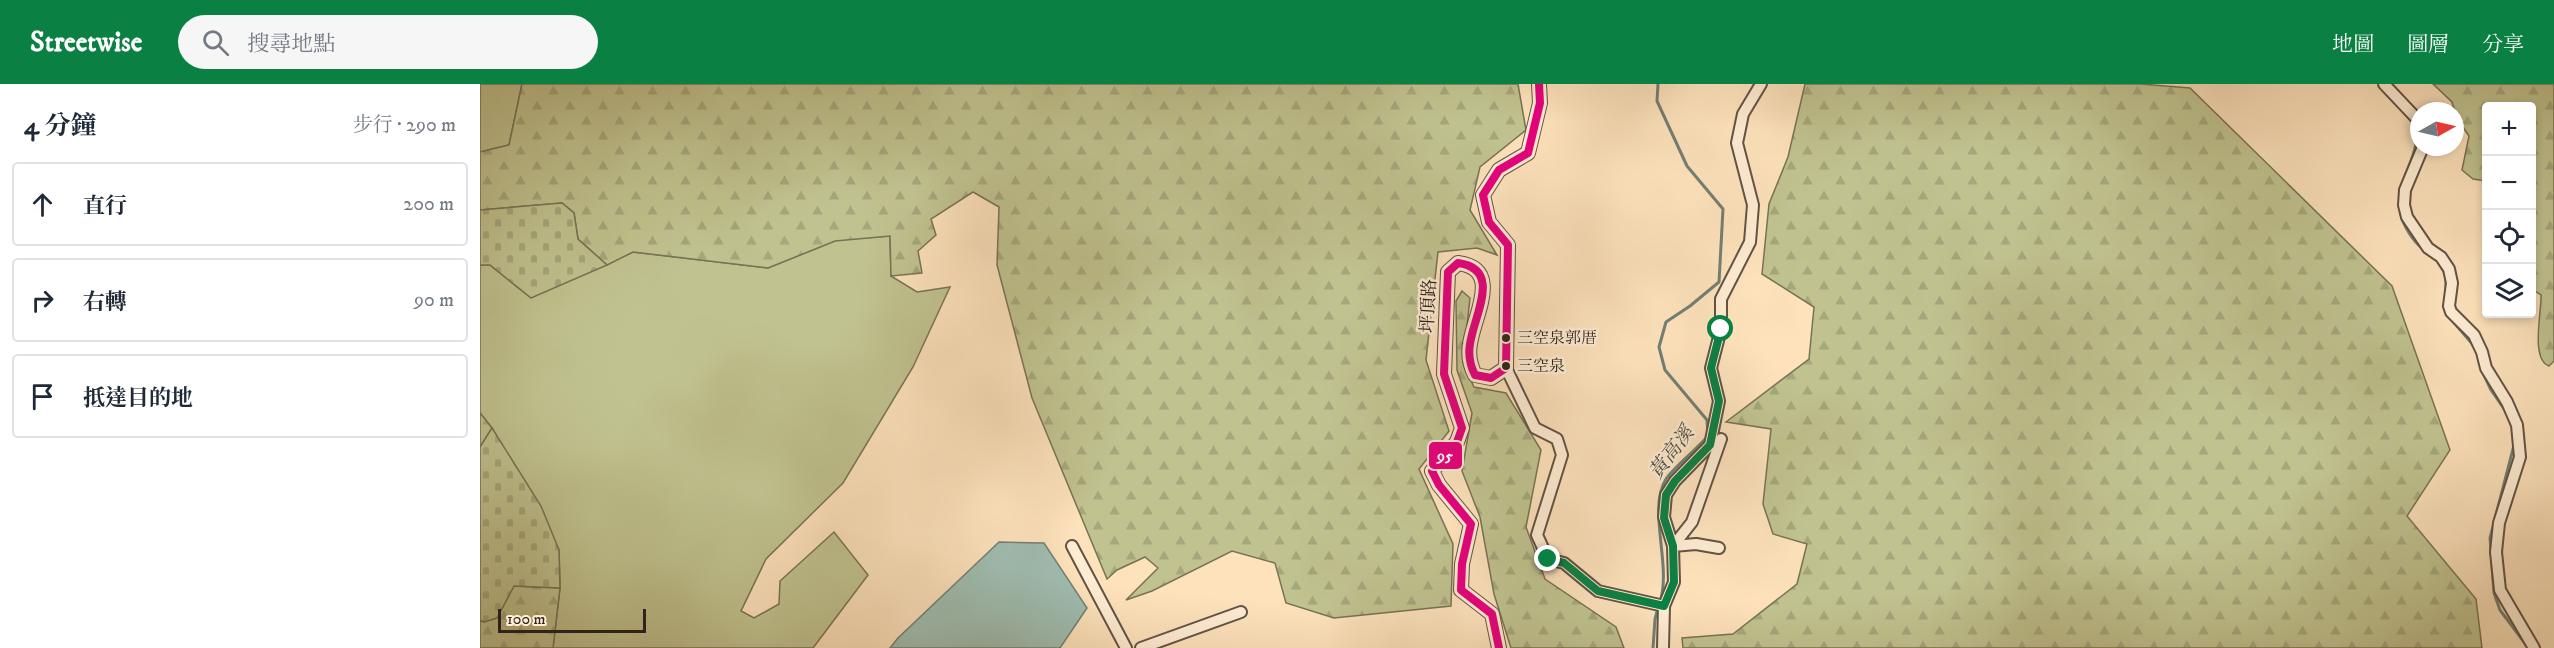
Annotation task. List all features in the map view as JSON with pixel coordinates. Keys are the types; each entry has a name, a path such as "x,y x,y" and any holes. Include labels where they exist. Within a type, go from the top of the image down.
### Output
{"street":[{"path":"1539,84 1540,103 1528,153 1499,170 1483,195 1489,222 1508,244 1506,368 1535,428 1557,439 1562,455 1537,536 1548,559 1564,563 1598,591 1664,606"},
{"path":"1663,648 1664,606 1674,582 1673,546 1664,518 1666,495 1675,481 1710,445 1719,401 1711,368 1721,329 1722,299 1750,242 1753,205 1737,143 1743,114 1761,84"},
{"path":"2384,84 2410,112"},
{"path":"2419,156 2405,190 2404,205 2407,217 2428,248 2441,257 2449,269 2452,283 2449,306 2451,312 2474,335 2493,383 2507,402 2517,425 2520,457 2499,523 2496,552 2500,590 2534,648"},
{"name":"坪頂路","path":"1499,648 1492,614 1461,590 1462,564 1471,524 1438,485 1432,471 1457,442 1462,428 1444,374 1448,272 1458,263 1472,265 1481,272 1484,288 1469,344 1469,362 1475,375 1491,378 1506,368"},
{"path":"1673,546 1692,522 1721,439"},
{"path":"1673,546 1696,544 1719,548"},
{"path":"1072,546 1126,648"},
{"path":"1142,648 1241,612"}],"green space":[{"path":"480,84 522,84 509,145 480,152"},
{"path":"522,84 1518,84 1526,130 1480,167 1470,210 1497,255 1477,248 1438,252 1426,360 1449,431 1419,469 1453,544 1451,606 1334,618 1286,603 1275,563 1232,551 1152,591 1126,600 1158,568 1145,557 1117,570 1107,579 1032,398 997,265 999,207 973,192 931,219 936,235 918,251 922,273 891,276 890,236 835,241 768,268 633,252 607,265 578,239 574,213 562,203 480,210 480,152 509,145"},
{"path":"1805,84 2141,84 2190,88 2392,286 2450,450 2407,516 2476,599 2482,648 1683,648 1682,638 1733,634 1797,584 1807,544 1773,534 1763,504 1771,429 1726,422 1809,359 1814,307 1762,274 1769,204 1788,157"},
{"path":"2433,84 2554,84 2554,361 2549,366 2543,362 2538,345 2541,295 2536,292 2536,102 2482,102 2482,180 2473,179 2462,170 2469,136 2464,129 2464,102 2452,102"},
{"path":"562,203 574,213 578,239 607,265 531,298 490,265 480,265 480,210"},
{"path":"890,236 891,276 917,292 950,287 913,367 843,483 766,559 741,611 754,618 779,604 780,581 834,532 868,575 813,648 553,648 560,588 559,550 492,428 480,413 480,265 490,265 531,298 633,252 768,268 837,240"},
{"path":"1462,291 1470,298 1463,363 1474,387 1506,393 1541,450 1526,527 1545,579 1616,627 1624,648 1511,648 1494,594 1480,517 1462,471 1472,413 1457,370 1456,301"},
{"path":"480,413 492,428 480,447"},
{"path":"492,428 541,506 559,550 560,588 514,586 497,618 484,622 480,620 480,447"},
{"path":"513,586 560,588 553,648 480,648 480,621 497,618"}],"shaded area":[{"path":"999,542 1044,543 1087,608 1060,648 890,648 898,638"}],"waterway":[{"name":"黃高溪","path":"1658,84 1657,101 1687,166 1723,209 1719,282 1666,322 1659,347 1665,370 1707,420 1708,436 1670,474 1661,492 1659,522 1663,587 1660,602"},
{"path":"2404,179 2413,156"},
{"path":"2401,215 2409,234 2423,249"},
{"path":"2442,268 2446,275 2446,293"},
{"path":"2451,319 2474,346"},
{"path":"2484,375 2507,413"},
{"path":"2514,445 2490,538 2494,593 2500,610 2527,646"},
{"name":"黃高溪","path":"1653,648 1658,608"}],"transit line":[{"name":"95","path":"1499,648 1492,614 1461,590 1462,564 1471,524 1439,485 1432,471 1457,442 1462,428 1444,374 1448,272 1458,263 1472,267 1479,274 1483,284 1480,307 1469,348 1473,371 1475,375 1491,378 1506,368 1508,245 1489,222 1483,195 1499,170 1528,153 1540,103 1539,84"}],"place":[{"name":"三空泉郭厝","path":"1506,338"},
{"name":"三空泉","path":"1506,366"}],"route":[{"path":"1548,559 1564,563 1598,591 1664,606 1674,582 1673,546 1664,518 1666,495 1675,481 1698,460 1710,445 1719,401 1711,368 1721,329"}]}
